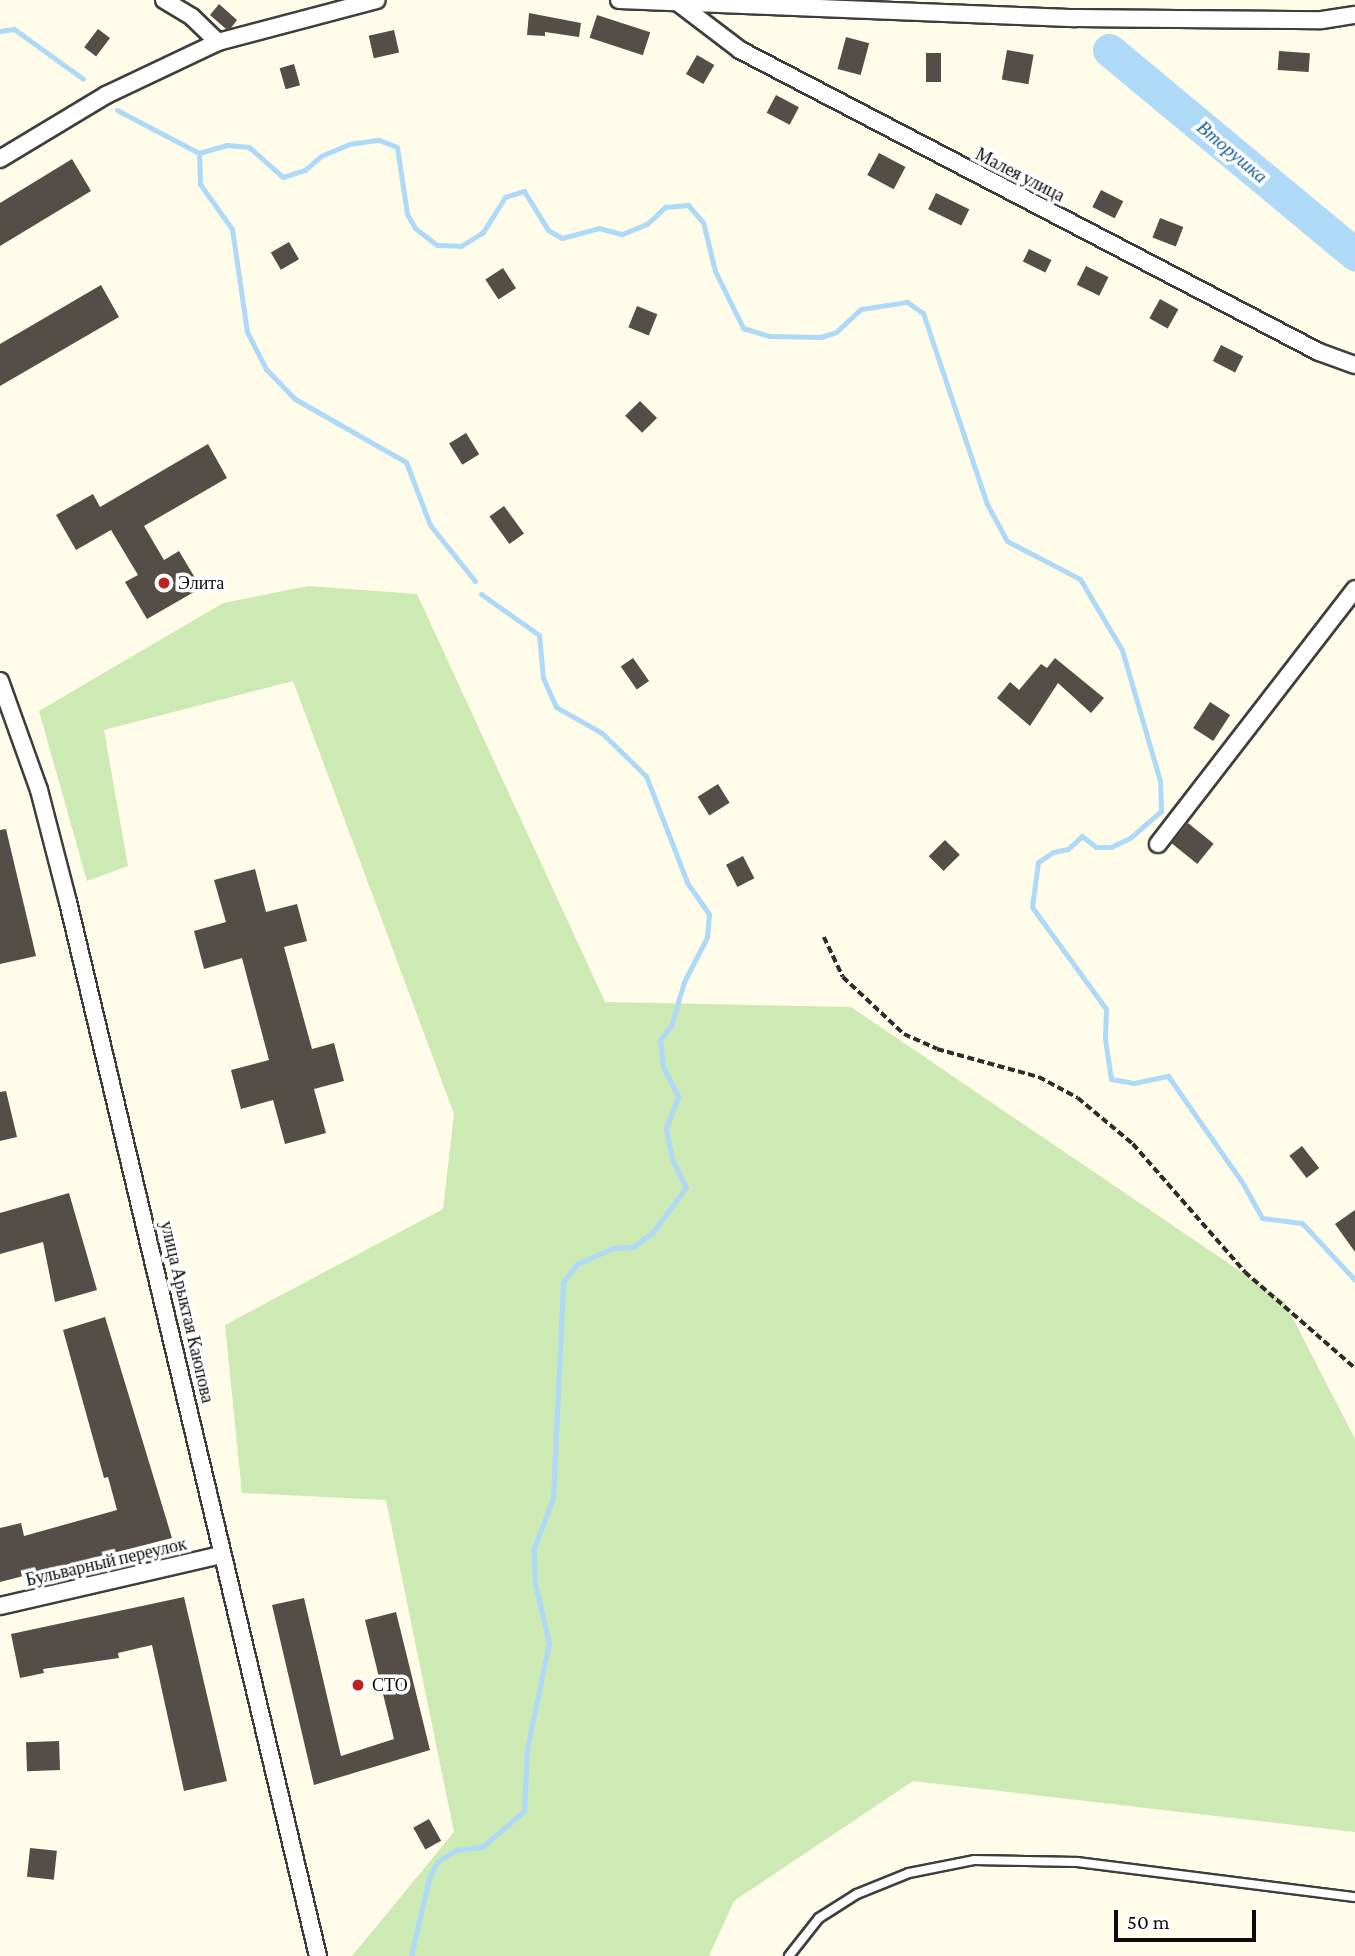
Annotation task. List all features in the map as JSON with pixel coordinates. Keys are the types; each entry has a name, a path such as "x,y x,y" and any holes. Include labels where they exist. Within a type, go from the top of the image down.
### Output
{"street":[{"path":"164,0 192,17 218,42"},
{"path":"0,159 117,90 218,42 377,0"},
{"path":"619,0 772,2 1076,18 1322,20 1355,15"},
{"name":"Малея улица","path":"677,2 740,50 1319,352 1355,365"},
{"path":"1158,844 1355,589"},
{"name":"улица Арыктая Каюпова","path":"0,681 39,790 68,902 162,1285 220,1555 318,1956"},
{"name":"Бульварный переулок","path":"0,1606 220,1555"}],"lane":[{"path":"789,1956 819,1918 857,1894 909,1873 974,1860 1077,1862 1355,1898"}],"path":[{"path":"824,937 843,977 904,1034 937,1049 1039,1077 1078,1098 1133,1144 1245,1272 1355,1368"}],"green space":[{"path":"308,586 417,594 605,1002 851,1007 1284,1301 1355,1439 1355,1832 913,1781 734,1901 709,1956 352,1956 454,1832 386,1500 242,1493 225,1325 443,1209 454,1114 293,681 104,730 128,866 87,881 39,711 223,603"}],"building":[{"path":"219,4 237,20 231,28 226,29 210,15"},
{"path":"529,13 581,23 579,37 545,32 545,36 527,35"},
{"path":"597,15 650,32 643,55 590,38"},
{"path":"98,29 110,38 96,56 84,47"},
{"path":"394,30 399,52 374,58 369,36"},
{"path":"846,37 869,43 861,75 837,69"},
{"path":"1007,50 1034,55 1028,84 1002,80"},
{"path":"1279,51 1310,53 1309,72 1278,70"},
{"path":"926,53 941,53 941,82 926,82"},
{"path":"697,55 714,65 703,84 686,74"},
{"path":"294,64 300,85 286,89 280,68"},
{"path":"776,95 799,107 790,125 767,113"},
{"path":"879,153 905,167 894,189 867,175"},
{"path":"72,159 91,191 0,246 0,203"},
{"path":"1101,190 1123,201 1115,218 1092,207"},
{"path":"936,193 969,209 961,225 928,209"},
{"path":"1160,218 1183,227 1176,247 1152,238"},
{"path":"289,242 299,259 281,270 271,252"},
{"path":"1029,249 1051,260 1045,273 1023,262"},
{"path":"1086,266 1108,277 1099,296 1077,285"},
{"path":"503,268 516,288 498,300 485,279"},
{"path":"101,285 119,317 0,386 0,344"},
{"path":"1160,299 1178,309 1168,328 1149,318"},
{"path":"637,306 657,314 649,336 628,327"},
{"path":"1221,345 1243,356 1235,372 1213,361"},
{"path":"640,401 657,418 642,433 625,416"},
{"path":"466,433 479,454 462,465 449,444"},
{"path":"208,444 227,478 144,526 164,560 179,551 201,588 147,619 125,582 138,575 111,530 76,550 56,515 93,494 100,507"},
{"path":"504,506 524,534 509,544 489,517"},
{"path":"633,658 649,681 637,690 621,667"},
{"path":"1055,658 1104,698 1091,713 1058,683 1030,726 997,698 1010,682 1019,690 1041,664 1047,668"},
{"path":"1210,702 1230,715 1213,741 1193,728"},
{"path":"718,784 730,803 709,815 698,797"},
{"path":"1188,823 1214,844 1197,864 1172,843"},
{"path":"6,829 36,956 0,964 0,830"},
{"path":"945,840 960,855 944,871 929,856"},
{"path":"743,856 754,878 737,887 726,865"},
{"path":"255,869 266,912 297,904 307,941 284,947 312,1049 334,1043 344,1081 314,1089 326,1133 285,1144 273,1100 241,1109 231,1070 269,1060 242,958 204,969 194,931 226,922 214,880"},
{"path":"6,1091 17,1137 0,1141 0,1092"},
{"path":"1302,1146 1319,1168 1307,1178 1289,1156"},
{"path":"69,1193 97,1290 55,1302 43,1242 0,1254 0,1213"},
{"path":"1355,1210 1355,1252 1335,1224"},
{"path":"105,1317 172,1538 0,1582 0,1528 21,1523 24,1536 117,1510 108,1477 104,1478 63,1330"},
{"path":"184,1597 227,1781 184,1791 152,1645 118,1653 119,1658 43,1669 44,1673 20,1678 11,1634"},
{"path":"304,1598 341,1756 394,1739 365,1620 396,1612 430,1750 314,1785 272,1605"},
{"path":"59,1741 60,1770 27,1771 26,1742"},
{"path":"429,1819 441,1841 425,1850 413,1828"},
{"path":"30,1848 57,1851 54,1880 27,1877"}],"waterway":[{"path":"0,31 14,29 83,79"},
{"name":"Вторушка","path":"1109,50 1355,254"},
{"path":"117,110 199,153 227,145 249,147 283,177 305,170 321,156 349,144 379,140 397,147 407,214 415,228 437,245 461,246 483,232 505,197 524,191 548,230 562,238 599,228 622,234 647,224 665,207 688,205 703,222 715,271 743,328 769,336 821,337 836,332 861,309 907,302 923,313 987,504 1007,541 1080,579 1122,650 1160,781 1161,811 1130,838 1111,847 1096,847 1082,836 1068,849 1053,852 1038,862 1032,907 1106,1009 1105,1039 1111,1079 1134,1083 1168,1076 1242,1182 1262,1218 1302,1223 1355,1280"},
{"path":"199,153 200,184 232,229 247,332 266,369 295,399 406,462 430,525 475,581"},
{"path":"411,1956 429,1878 437,1862 456,1850 482,1847 524,1811 527,1749 549,1643 535,1584 534,1548 553,1498 563,1282 577,1264 613,1248 633,1247 653,1232 686,1187 672,1159 666,1128 678,1096 663,1067 660,1040 671,1026 684,982 707,937 709,914 687,882 646,776 602,733 556,707 543,678 539,635 481,594"}],"place":[{"name":"Элита","path":"164,583"},
{"name":"СТО","path":"358,1685"}]}
